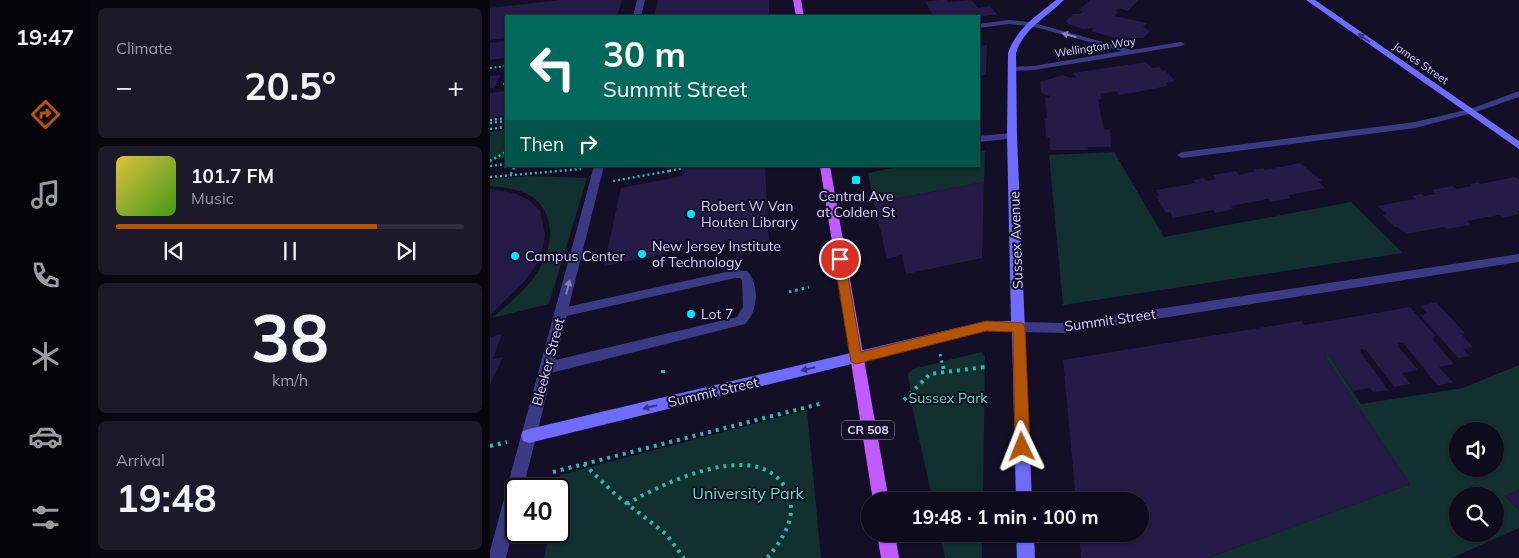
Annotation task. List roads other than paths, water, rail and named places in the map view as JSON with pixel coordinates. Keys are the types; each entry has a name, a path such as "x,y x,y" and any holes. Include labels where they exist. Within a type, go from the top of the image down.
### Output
{"main road":[{"path":"797,0 800,15"},
{"name":"CR 508","path":"825,167 879,492"},
{"path":"887,542 890,558"}],"street":[{"path":"637,15 641,0"},
{"name":"Sussex Avenue","path":"1024,492 1012,136 1012,53 1014,44 1030,24 1060,0"},
{"name":"James Street","path":"1310,0 1519,146"},
{"path":"980,26 1009,22 1030,24"},
{"path":"1470,111 1519,94"},
{"path":"980,139 1012,136"},
{"name":"Bleeker Street","path":"497,558 599,167"},
{"name":"Summit Street","path":"529,436 986,326 1066,328 1519,258"},
{"path":"1025,542 1026,558"}],"lane":[{"path":"1030,24 1133,52"},
{"name":"Wellington Way","path":"1012,69 1034,68 1181,44"},
{"path":"1182,155 1415,125 1470,111"},
{"path":"547,368 741,321 748,314 749,310 748,279 743,274 735,274 562,312"}],"place":[{"name":"Central Ave at Colden St","path":"856,180"},
{"name":"Robert W Van Houten Library","path":"691,214"},
{"name":"New Jersey Institute of Technology","path":"642,254"},
{"name":"Campus Center","path":"515,256"},
{"name":"Lot 7","path":"691,314"}],"park label":[{"name":"Sussex Park","path":"948,398"},
{"name":"University Park","path":"748,493"}]}
